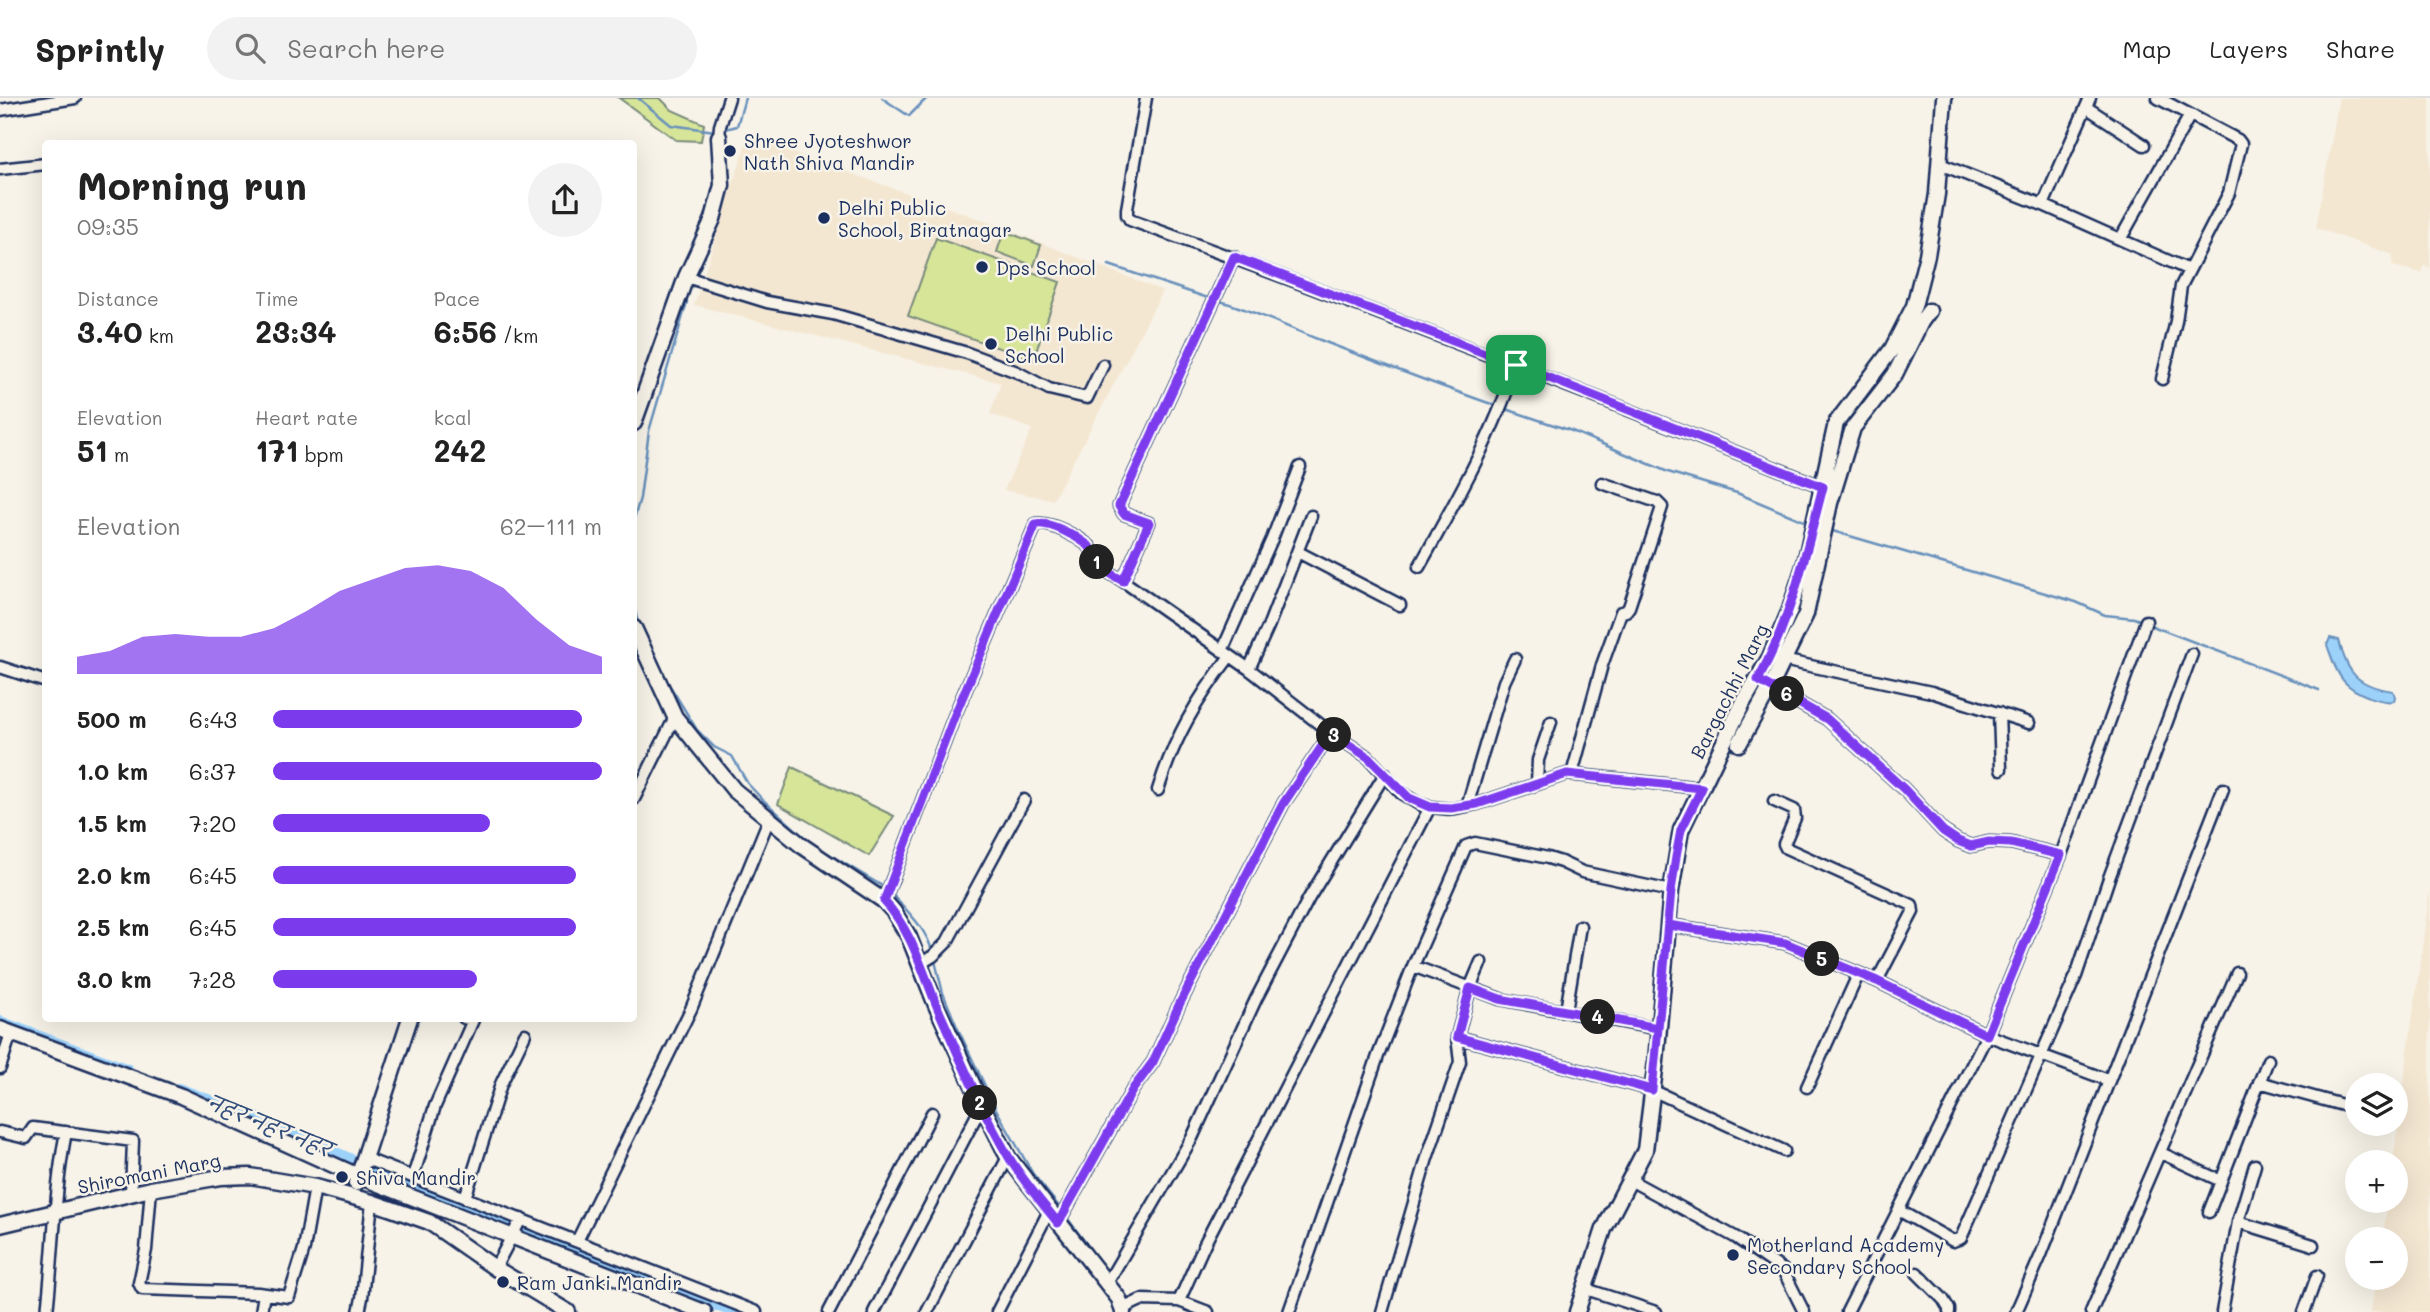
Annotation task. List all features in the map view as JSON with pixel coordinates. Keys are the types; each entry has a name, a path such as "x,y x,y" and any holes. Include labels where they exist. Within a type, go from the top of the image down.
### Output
{"street":[{"path":"0,110 75,98"},
{"path":"637,415 686,277 713,219 722,185 719,132 729,98"},
{"path":"1146,98 1127,215 1130,220 1516,365 1823,487"},
{"name":"Bargachhi Marg","path":"1577,1312 1604,1229 1645,1150 1671,891 1681,830 1744,701 1764,683 1777,658 1823,487 1836,423 1892,349 1914,306 1927,255 1940,164 1944,98"},
{"path":"2158,98 2238,140 2241,149 2229,193 2182,286 2162,379"},
{"path":"2043,205 2088,103 2144,145"},
{"path":"2121,238 2190,115"},
{"path":"0,169 42,164"},
{"path":"1940,164 2121,238 2189,270"},
{"path":"1123,581 1149,523 1124,514 1119,506 1234,257"},
{"path":"686,277 767,302 833,314 967,353 1017,372 1049,389 1087,398 1103,365"},
{"path":"1929,310 1920,322 1895,374 1853,428 1830,503 1806,614 1777,658 1931,692 2029,723"},
{"path":"1419,567 1496,421 1516,365"},
{"path":"1158,790 1177,738 1226,654 1300,467"},
{"path":"1573,774 1610,641 1620,612 1629,607 1662,507 1657,502 1602,483"},
{"path":"1248,669 1311,516"},
{"path":"884,901 954,717 1036,524 1046,523 1086,544 1104,569 1368,757 1409,798 1430,807 1467,806 1573,774 1702,788"},
{"path":"1298,552 1399,605"},
{"path":"1847,1312 1987,1035 2061,855 2146,621"},
{"path":"637,635 675,717 734,790 801,845 884,901 894,912 909,937 936,1005 1008,1157 1124,1310 1141,1300 1179,1301 1208,1312"},
{"path":"1899,1211 1953,1241 1960,1240 2076,976 2109,878 2192,654"},
{"path":"1467,806 1504,682 1516,659"},
{"path":"0,667 42,681"},
{"path":"1739,744 1764,683 1827,719 1904,789 1943,831 1958,841 1971,846 1989,842 2011,843 2061,855"},
{"path":"1999,713 2001,769"},
{"path":"637,793 675,717"},
{"path":"1537,783 1538,760 1551,722"},
{"path":"997,1312 1133,1089 1153,1062 1180,1003 1283,804 1331,733"},
{"path":"1106,1284 1192,1138 1256,999 1308,898 1385,774"},
{"path":"2016,1312 2189,882 2223,789"},
{"path":"920,964 947,942 1024,800"},
{"path":"1774,801 1794,810 1795,818 1784,844 1786,848 1912,905 1913,912 1877,981"},
{"path":"1179,1301 1205,1243 1430,807"},
{"path":"576,1241 691,1009 769,819"},
{"path":"1289,1312 1378,1056 1413,966 1466,846 1475,843 1548,858 1582,872 1671,891"},
{"path":"1668,925 1785,943 1877,981 1987,1035 2108,1080"},
{"path":"1566,1011 1580,926"},
{"path":"1382,1312 1427,1158 1460,1062 1457,1037 1470,988 1481,962"},
{"path":"1413,966 1500,999 1658,1028"},
{"path":"2091,1312 2237,973"},
{"path":"1807,1087 1858,975"},
{"path":"351,1197 409,1022"},
{"path":"413,1177 439,1095 472,1022"},
{"path":"0,1068 5,1031 362,1165 512,1236 704,1312"},
{"path":"465,1198 501,1084 525,1034"},
{"path":"1457,1037 1652,1090 1784,1151"},
{"path":"2209,1212 2268,1060"},
{"path":"2259,1082 2345,1106"},
{"path":"874,1312 982,1105"},
{"path":"829,1312 932,1113"},
{"path":"0,1132 26,1138 33,1128 133,1141 131,1194"},
{"path":"47,1312 55,1237 54,1211 66,1132"},
{"path":"2161,1153 2221,1181"},
{"path":"927,1312 1008,1157"},
{"path":"362,1165 413,1177 756,1312"},
{"path":"2222,1312 2238,1222 2255,1165"},
{"name":"Shiromani Marg","path":"0,1225 151,1189 220,1177 250,1176 315,1187 373,1202 429,1222 495,1268 568,1312"},
{"path":"1630,1180 1735,1237 1783,1270 1804,1312"},
{"path":"151,1189 146,1250 139,1286 142,1289 289,1297 304,1249 315,1187"},
{"path":"359,1312 373,1202"},
{"path":"495,1268 521,1219"},
{"path":"2238,1222 2313,1245"},
{"path":"1917,1273 1942,1299 1949,1309 1948,1312"},
{"path":"2304,1312 2318,1276"},
{"path":"1583,1289 1656,1312"},
{"path":"261,1312 264,1294"}],"shaded area":[{"path":"2339,98 2430,98 2430,268 2424,266 2422,273 2392,266 2393,255 2316,228"},
{"name":"Delhi Public School","path":"748,137 983,220 1163,291 1053,500 1004,490 1032,429 990,414 1001,383 694,305"},
{"path":"2430,889 2430,1312 2371,1312 2374,1290 2408,1290 2408,1227 2384,1227 2386,1213 2408,1213 2408,1150 2395,1150 2397,1136 2408,1136 2408,1073 2405,1073"}],"green space":[{"path":"619,98 660,98 672,110 704,124 701,141 676,140"},
{"path":"1004,231 1041,245 1034,266 997,252"},
{"path":"936,238 1060,282 1033,360 908,316"},
{"path":"792,767 894,816 869,856 778,804"}],"water":[{"path":"2330,638 2339,640 2346,662 2356,676 2371,686 2393,691 2394,701 2372,698 2347,684 2338,672 2327,645"}],"waterway":[{"path":"638,98 671,125 715,131"},
{"path":"722,130 737,126 745,98"},
{"path":"882,98 909,116 927,98"},
{"path":"1109,265 1208,298"},
{"path":"1220,301 1497,406"},
{"path":"637,508 649,431 687,302"},
{"path":"1503,408 1572,431 1668,472 1737,493 1804,521"},
{"path":"1829,530 2076,602 2105,615 2134,618 2144,622"},
{"path":"637,619 638,623"},
{"path":"2147,624 2319,690"},
{"path":"662,673 697,730 714,747 732,756 748,784 762,799 812,844 884,887"},
{"path":"892,894 921,927 932,951"},
{"path":"934,957 943,993 996,1109 1033,1174 1061,1209"},
{"name":"नहर नहर नहर","path":"0,1021 128,1069"},
{"name":"नहर नहर नहर","path":"178,1088 262,1119 408,1184 732,1312"},
{"path":"1068,1219 1105,1269"}],"place":[{"name":"Shree Jyoteshwor Nath Shiva Mandir","path":"730,151"},
{"name":"Delhi Public School, Biratnagar","path":"824,218"},
{"name":"Dps School","path":"982,267"},
{"name":"Delhi Public School","path":"991,344"},
{"name":"Shiva Mandir","path":"342,1177"},
{"name":"Motherland Academy Secondary School","path":"1733,1255"},
{"name":"Ram Janki Mandir","path":"503,1282"}],"route":[{"path":"1234,257 1516,365 1823,487 1805,563 1790,610 1758,680 1827,719 1904,789 1943,831 1958,841 1971,846 1989,842 2011,843 2061,855 1987,1035 1877,981 1785,943 1668,925 1652,1090 1457,1037 1470,988 1500,999 1658,1028 1671,891 1676,857 1681,830 1702,788 1567,774 1477,804 1451,808 1430,807 1401,793 1368,757 1331,733 1283,804 1180,1003 1153,1062 1133,1089 1058,1223 1008,1157 936,1005 909,937 884,901 954,717 1036,524 1046,523 1086,544 1104,569 1123,581 1149,523 1124,514 1119,506 1234,257"}]}
